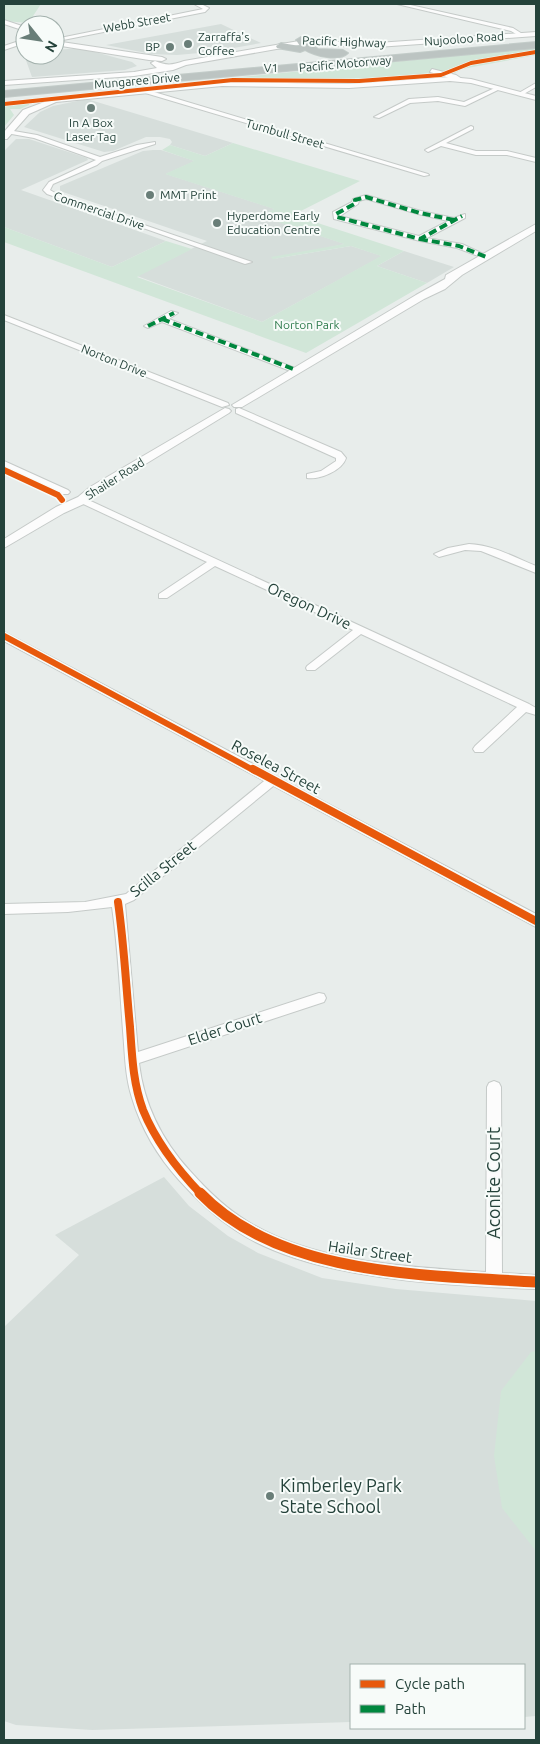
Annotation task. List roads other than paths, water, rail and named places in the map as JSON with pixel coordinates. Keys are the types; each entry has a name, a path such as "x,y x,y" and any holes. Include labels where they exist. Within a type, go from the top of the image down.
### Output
{"highway":[{"path":"300,44 318,53 331,54 536,38"},
{"name":"Pacific Motorway","path":"4,88 536,38"},
{"path":"280,46 321,42"},
{"path":"170,71 186,71 294,59 301,55 300,44"},
{"name":"Pacific Motorway","path":"4,94 536,45"},
{"path":"4,98 71,92 82,88"}],"street":[{"name":"Webb Street","path":"65,38 205,10 206,8 197,4"},
{"path":"400,4 413,5 513,30 521,35"},
{"name":"Nujooloo Road","path":"392,44 521,35 536,38"},
{"path":"4,83 170,71 180,66 168,61 115,53 65,42"},
{"name":"Pacific Highway","path":"321,42 364,45 392,44"},
{"name":"Pacific Highway","path":"168,61 300,44 392,44"},
{"name":"Pacific Highway","path":"168,61 280,46"},
{"path":"168,61 170,71"},
{"path":"109,75 142,70 168,61"},
{"path":"432,72 454,76 458,79"},
{"name":"Mungaree Drive","path":"6,135 28,110 49,102 74,97 222,84 348,86 438,78 458,79 536,98"},
{"path":"520,94 536,85"},
{"path":"377,116 409,101 438,99 464,104 500,88"},
{"name":"Turnbull Street","path":"144,91 153,96 426,175"},
{"path":"428,150 471,128"},
{"path":"6,135 36,136 100,159 116,156 143,144 153,143"},
{"path":"440,144 476,153 507,153 536,160"},
{"name":"Commercial Drive","path":"100,159 95,164 50,183 46,190 58,197 248,262"},
{"path":"454,220 420,213 366,197 355,200 356,203 336,214 337,217 374,228 459,246 486,257"},
{"path":"420,239 462,216"},
{"path":"225,408 230,413 296,370 420,297 441,287 459,273 536,227"},
{"path":"148,326 174,313"},
{"name":"Norton Drive","path":"4,317 225,408"},
{"path":"162,319 296,370"},
{"name":"Shailer Road","path":"4,544 60,510 82,500 94,490 225,408"},
{"path":"238,408 260,422 338,454 341,458 340,462 324,472 310,476"},
{"path":"4,464 65,492"},
{"name":"Oregon Drive","path":"82,500 536,712"},
{"path":"439,554 473,547 486,550 536,570"},
{"path":"163,596 214,562"},
{"path":"311,668 360,630"},
{"name":"Roselea Street","path":"4,636 536,921"},
{"path":"479,749 525,706"},
{"name":"Scilla Street","path":"4,909 118,902 130,897 273,780"},
{"name":"Hailar Street","path":"118,902 136,1086 155,1136 191,1184 210,1203 238,1224 297,1252 336,1263 393,1270 536,1282"},
{"name":"Elder Court","path":"132,1060 319,998"},
{"name":"Aconite Court","path":"494,1087 494,1279"}],"place":[{"name":"Zarraffa's Coffee","path":"188,44"},
{"name":"BP","path":"170,47"},
{"name":"In A Box Laser Tag","path":"91,108"},
{"name":"MMT Print","path":"150,195"},
{"name":"Hyperdome Early Education Centre","path":"217,223"},
{"name":"Kimberley Park State School","path":"270,1496"}],"park label":[{"name":"Norton Park","path":"307,325"}]}
